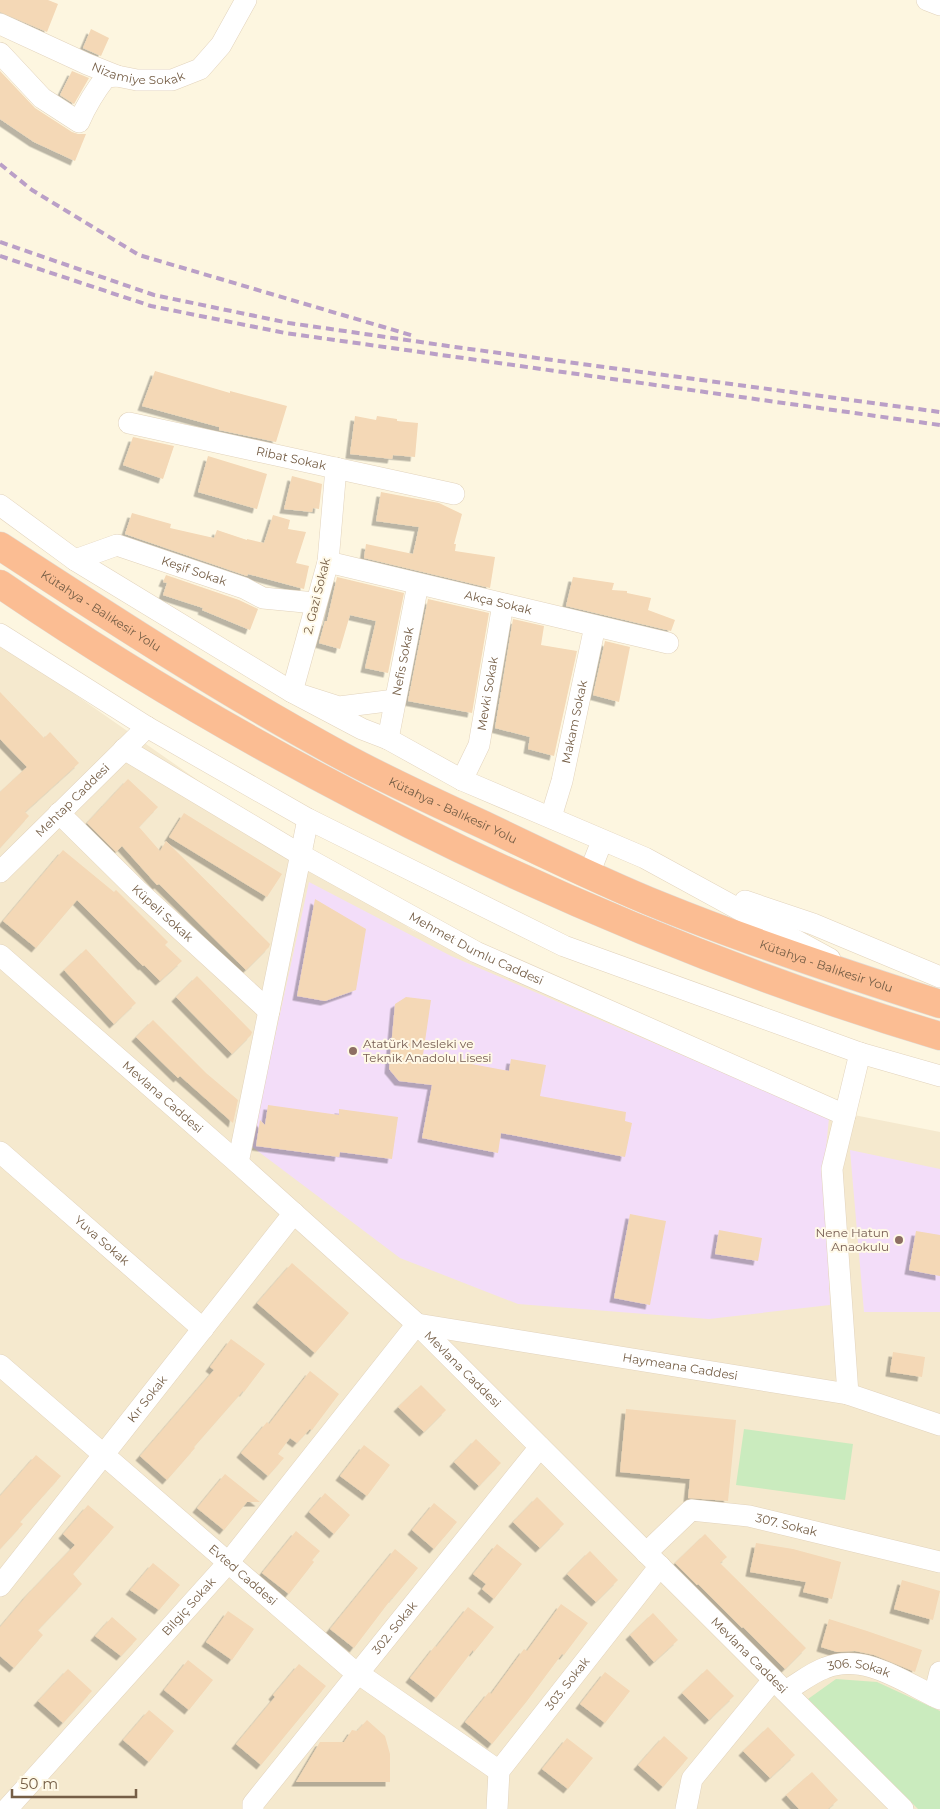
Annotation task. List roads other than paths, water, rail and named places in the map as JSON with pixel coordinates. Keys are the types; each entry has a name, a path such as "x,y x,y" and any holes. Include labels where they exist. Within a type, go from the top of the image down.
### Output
{"highway":[{"name":"Kütahya - Balıkesir Yolu","path":"0,546 131,632 265,713 344,757 428,799 661,906 876,984 940,1004"},
{"path":"0,584 150,682 334,786 427,833 601,914 702,954 872,1016 940,1036"}],"street":[{"name":"Nizamiye Sokak","path":"0,24 117,76 137,80 172,80 200,70 221,45 246,0"},
{"path":"928,0 940,5"},
{"path":"0,53 42,98 80,122 97,88 106,77 117,76"},
{"name":"Ribat Sokak","path":"128,424 454,494"},
{"name":"2. Gazi Sokak","path":"292,692 315,603 328,562 336,468"},
{"path":"0,504 75,560 292,692 362,729 388,739 462,780 645,858 876,984"},
{"name":"Keşif Sokak","path":"75,560 116,546 244,588 262,598 315,603"},
{"name":"Akça Sokak","path":"328,562 668,643"},
{"name":"Nefis Sokak","path":"388,739 418,584"},
{"name":"Mevki Sokak","path":"462,780 478,745 503,604"},
{"name":"Makam Sokak","path":"551,817 562,781 595,626"},
{"path":"0,636 146,727 308,819 564,946 860,1054 940,1076"},
{"path":"292,692 339,706 395,700"},
{"name":"Mehtap Caddesi","path":"0,872 146,727"},
{"name":"Mehmet Dumlu Caddesi","path":"124,749 301,855 476,952 845,1115"},
{"name":"Küpeli Sokak","path":"59,813 137,890 269,1010"},
{"path":"238,1163 308,819"},
{"path":"589,874 602,841"},
{"path":"686,880 813,924 940,977"},
{"name":"Mevlana Caddesi","path":"0,955 238,1163 417,1324 903,1809"},
{"path":"848,1394 832,1170 860,1054"},
{"name":"Yuva Sokak","path":"0,1152 202,1329"},
{"name":"Kır Sokak","path":"0,1586 294,1214"},
{"name":"Haymeana Caddesi","path":"417,1324 848,1394 940,1425"},
{"name":"Bilgiç Sokak","path":"7,1809 228,1563 417,1324"},
{"name":"Evted Caddesi","path":"0,1365 359,1674 499,1771"},
{"name":"302. Sokak","path":"253,1809 253,1804 540,1447"},
{"name":"307. Sokak","path":"653,1559 691,1510 749,1516 940,1562"},
{"name":"303. Sokak","path":"499,1771 653,1559"},
{"name":"306. Sokak","path":"779,1686 824,1668 845,1663 870,1666 937,1698"},
{"path":"937,1698 940,1672"},
{"path":"686,1809 692,1779 779,1686"},
{"path":"497,1809 499,1771"}],"railway":[{"path":"0,164 32,190 139,255 414,336"},
{"path":"0,242 154,295 289,323 940,412"},
{"path":"0,256 151,306 285,333 940,425"}],"place":[{"name":"Atatürk Mesleki ve Teknik Anadolu Lisesi","path":"353,1051"},
{"name":"Nene Hatun Anaokulu","path":"899,1240"}]}
